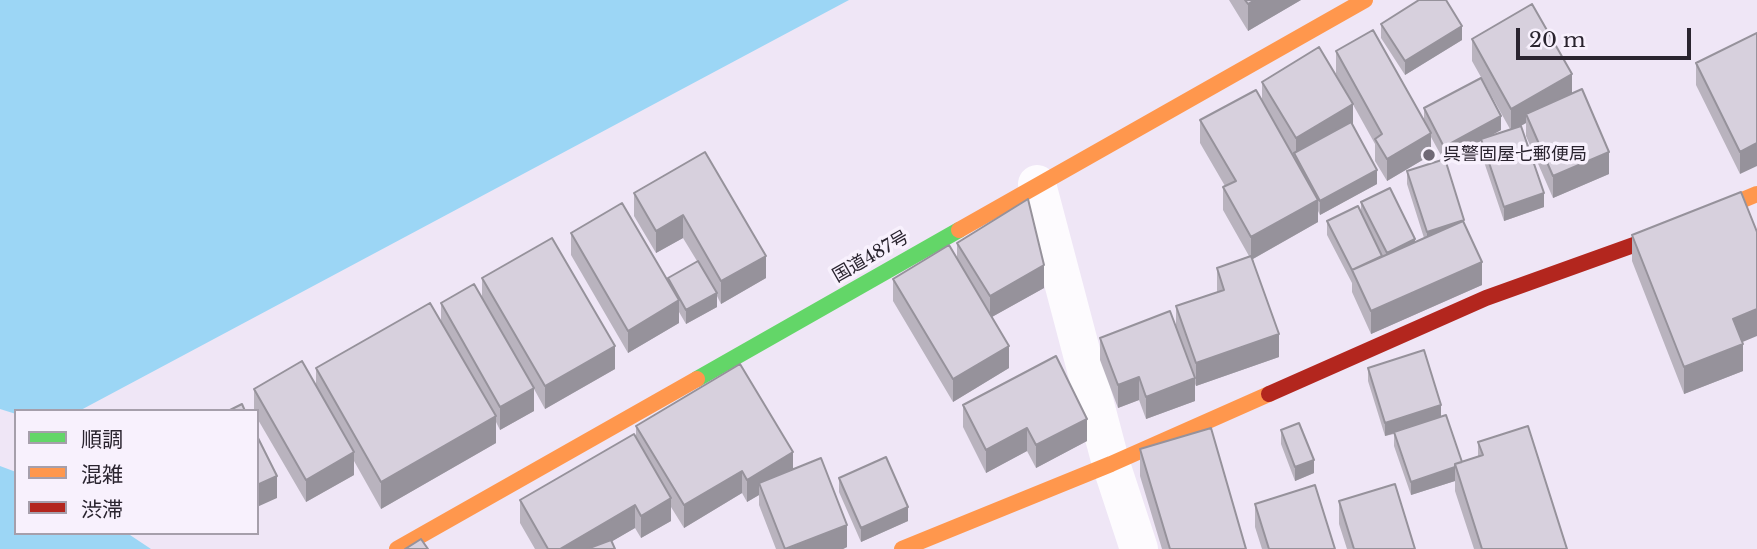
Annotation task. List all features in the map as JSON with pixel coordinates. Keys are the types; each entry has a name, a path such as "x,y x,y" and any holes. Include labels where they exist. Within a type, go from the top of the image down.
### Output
{"main road":[{"name":"国道487号","path":"397,549 1365,0"},
{"path":"902,549 1111,464 1486,298 1629,247 1757,194"}],"street":[{"path":"1037,184 1111,464 1139,549"}],"water":[{"path":"0,0 849,0 83,409 14,409 14,413 0,409"},
{"path":"0,466 14,471 14,535 130,535 151,549 0,549"}],"building":[{"path":"1419,0 1446,0 1462,26 1405,61 1381,24"},
{"path":"1532,4 1572,74 1511,109 1472,39"},
{"path":"1373,30 1431,133 1387,159 1375,139 1382,134 1336,51"},
{"path":"1757,33 1757,143 1740,152 1696,63"},
{"path":"1319,47 1353,104 1296,138 1262,82"},
{"path":"1481,78 1501,116 1444,147 1424,108"},
{"path":"1582,89 1609,152 1553,176 1526,114"},
{"path":"1256,90 1318,200 1251,237 1223,187 1236,181 1200,120"},
{"path":"1351,122 1377,170 1320,201 1294,153"},
{"path":"1521,126 1544,193 1504,207 1481,139"},
{"path":"705,152 766,256 721,281 683,215 656,231 634,193"},
{"path":"1445,159 1464,220 1427,232 1407,171"},
{"path":"1390,188 1415,239 1387,253 1361,202"},
{"path":"1741,192 1757,232 1757,309 1733,319 1743,344 1684,367 1632,235"},
{"path":"1028,199 1044,265 990,296 957,243"},
{"path":"622,203 679,300 628,331 571,233"},
{"path":"1358,206 1382,256 1352,270 1327,221"},
{"path":"1463,221 1482,262 1371,311 1352,270"},
{"path":"552,238 615,346 545,386 482,278"},
{"path":"949,245 1009,346 953,379 893,279"},
{"path":"1251,256 1279,334 1196,363 1176,306 1224,290 1217,268"},
{"path":"698,261 717,293 686,310 668,278"},
{"path":"474,284 534,388 500,407 441,303"},
{"path":"430,303 496,416 381,482 316,368"},
{"path":"1170,311 1195,378 1146,397 1139,377 1118,385 1100,338"},
{"path":"1424,350 1441,405 1385,423 1368,368"},
{"path":"1056,356 1087,419 1036,445 1027,428 986,450 963,405"},
{"path":"302,361 354,452 306,480 254,389"},
{"path":"740,364 793,452 747,480 742,471 684,505 636,426"},
{"path":"1446,415 1462,462 1411,482 1394,432"},
{"path":"1299,423 1314,460 1295,467 1281,430"},
{"path":"1528,426 1567,549 1482,549 1455,464 1483,455 1478,442"},
{"path":"1211,428 1246,549 1170,549 1140,449"},
{"path":"634,434 671,498 641,516 635,505 560,549 548,549 520,500"},
{"path":"259,440 277,476 259,484"},
{"path":"886,457 908,507 861,528 839,478"},
{"path":"821,458 847,525 785,549 759,483"},
{"path":"1395,484 1415,549 1354,549 1339,501"},
{"path":"1315,485 1335,549 1269,549 1255,504"},
{"path":"421,539 428,549 405,549"},
{"path":"611,540 615,549 587,549"}],"traffic: fast":[{"path":"697,379 959,230"}],"traffic: slow":[{"path":"959,230 1365,0"},
{"path":"1642,242 1757,194"},
{"path":"397,549 697,379"},
{"path":"902,549 1111,464 1269,394"}],"traffic: jam":[{"path":"1269,394 1486,298 1642,242"}],"place":[{"name":"呉警固屋七郵便局","path":"1429,155"}]}
